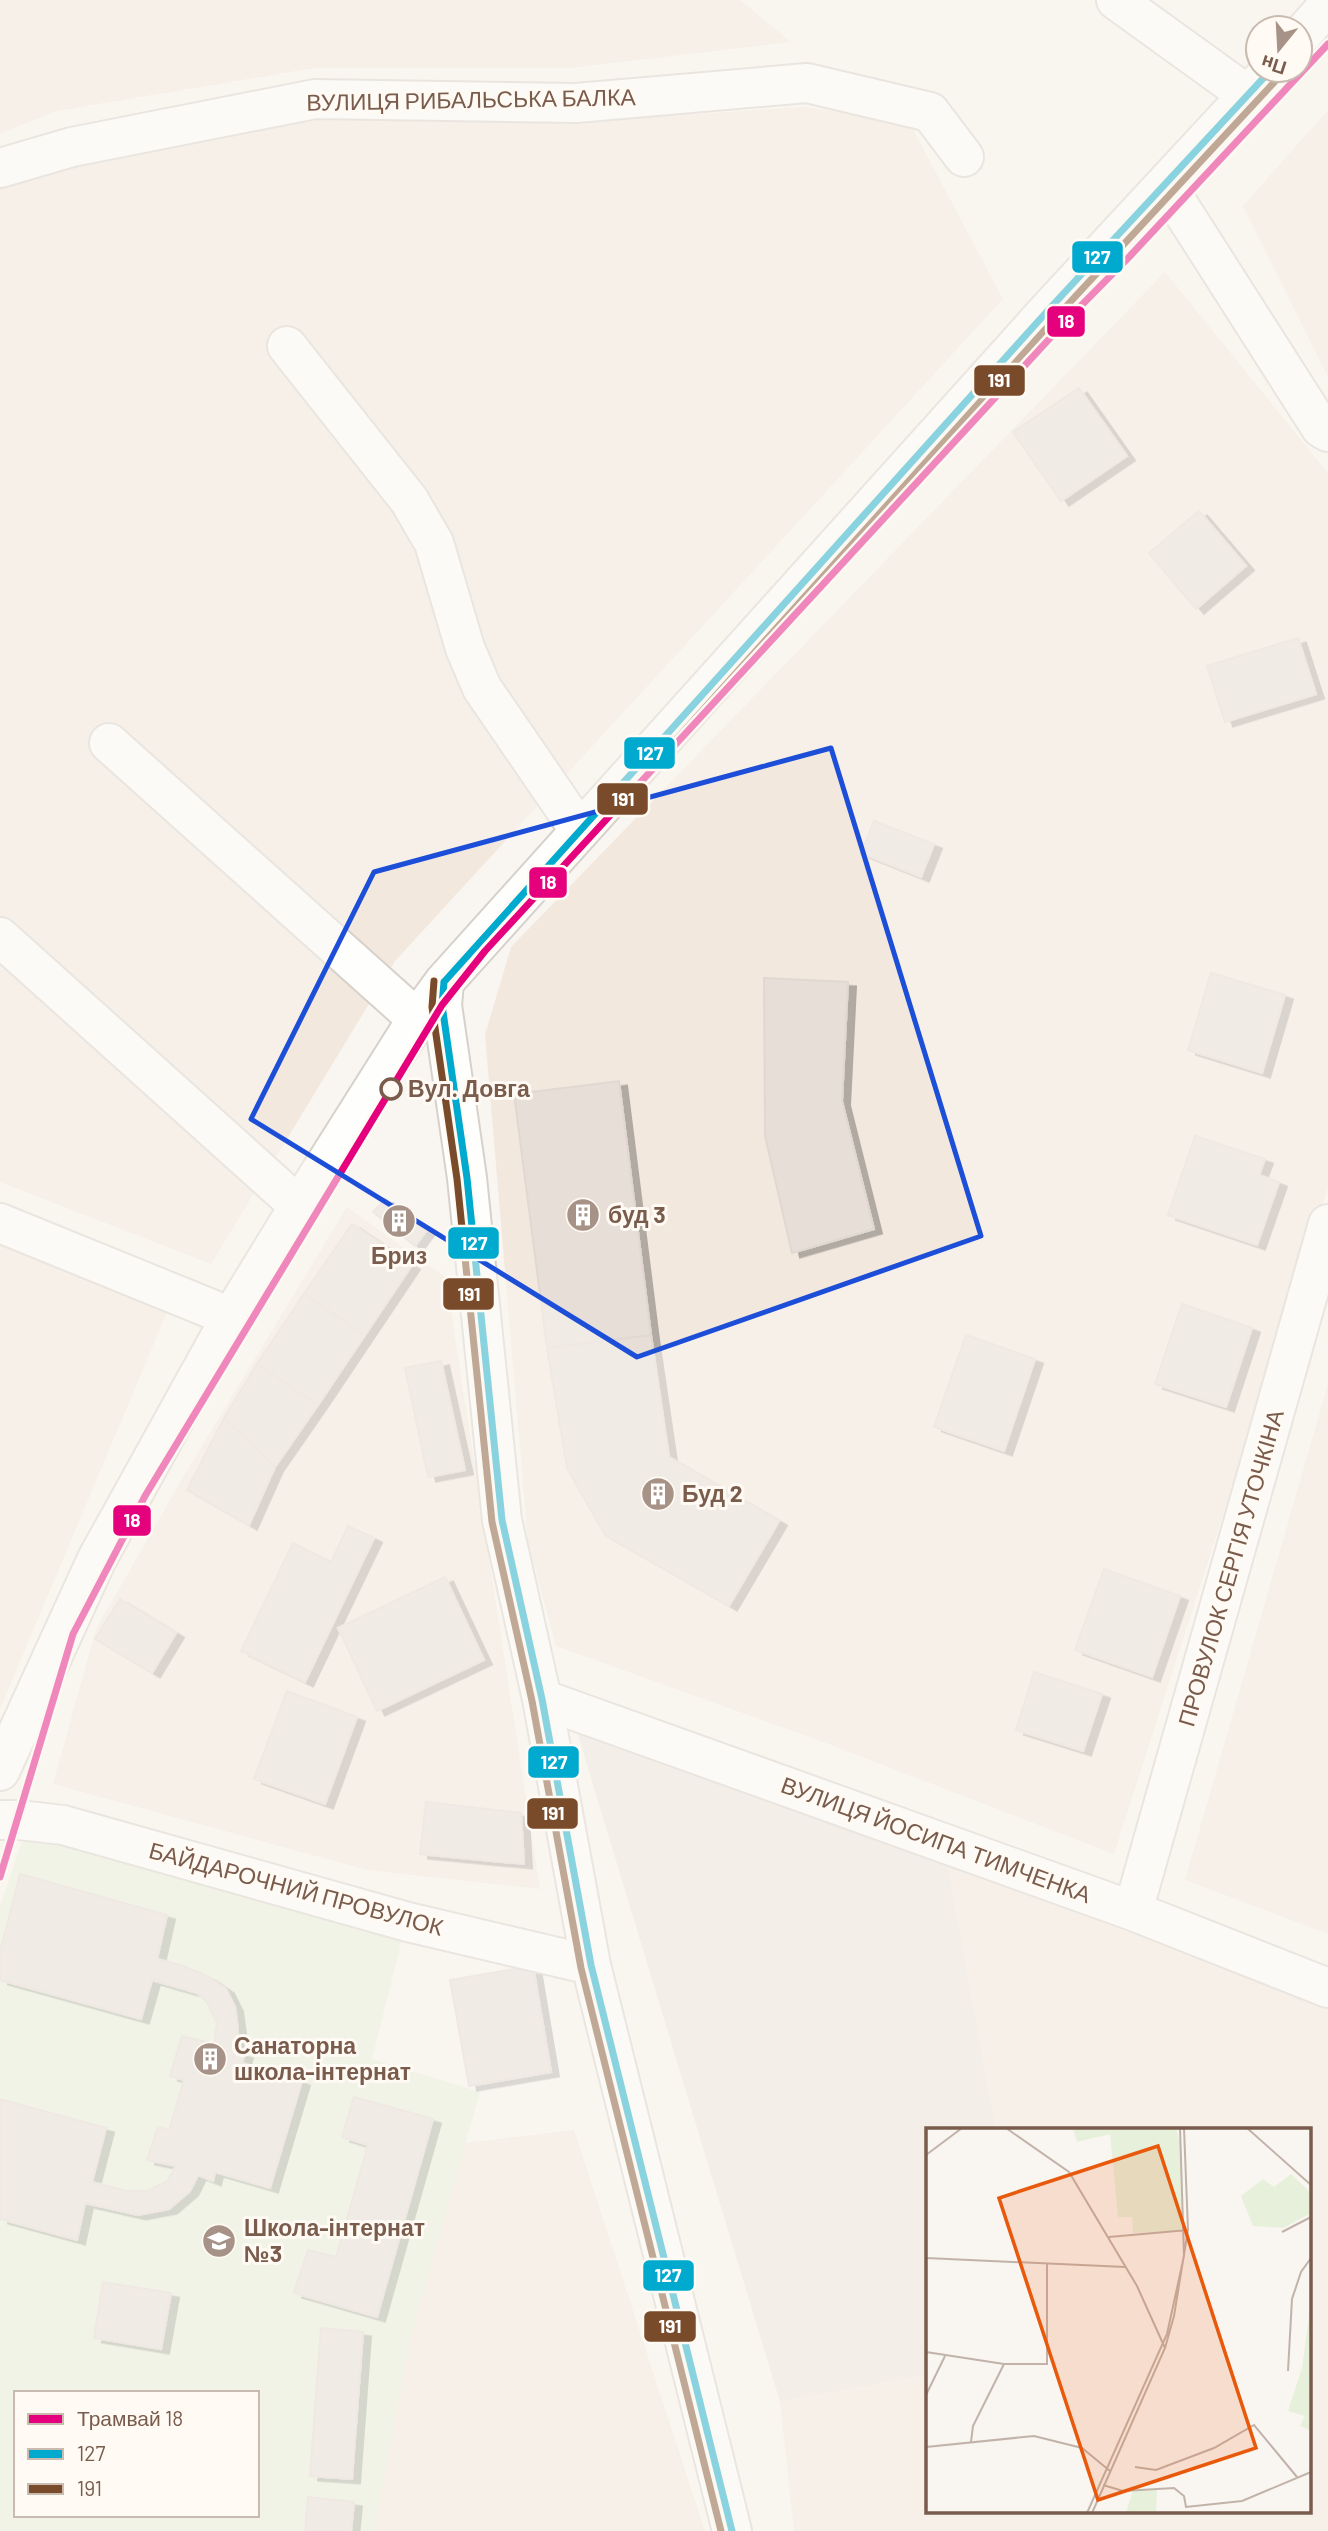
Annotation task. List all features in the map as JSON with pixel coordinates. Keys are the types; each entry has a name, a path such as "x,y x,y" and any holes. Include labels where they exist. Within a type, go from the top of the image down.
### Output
{"street":[{"path":"1116,0 1244,74"},
{"path":"1314,21 1328,5"},
{"name":"ВУЛИЦЯ РИБАЛЬСЬКА БАЛКА","path":"0,168 72,147 315,99 576,103 807,83 930,112 964,157"},
{"path":"0,1771 97,1559 230,1317 417,1019 444,982 1052,306 1259,84"},
{"path":"1164,187 1178,204 1321,428 1328,432"},
{"path":"287,346 409,500 435,543 465,648 482,688 580,831"},
{"path":"109,743 417,1019"},
{"path":"0,937 299,1206"},
{"path":"444,982 442,1005 467,1178 502,1520 542,1699 591,1965 732,2531"},
{"path":"0,1223 230,1317"},
{"name":"ПРОВУЛОК СЕРГІЯ УТОЧКІНА","path":"1133,1911 1328,1224"},
{"name":"ВУЛИЦЯ ЙОСИПА ТИМЧЕНКА","path":"542,1699 1133,1911 1328,1988"},
{"name":"БАЙДАРОЧНИЙ ПРОВУЛОК","path":"0,1820 63,1825 408,1922 591,1965"}],"highlighted area":[{"path":"831,748 981,1236 637,1357 251,1119 374,872"}],"shaded area":[{"path":"0,0 740,0 791,42 569,68 314,68 56,111 0,134"},
{"path":"802,107 908,120 1003,299 395,961 211,1264 0,1182 0,185 79,159 322,114 580,122"},
{"path":"1328,110 1328,377 1243,206"},
{"path":"1165,272 1328,473 1328,1188 1114,1854 818,1740 556,1646 528,1542 485,1035 511,947"},
{"path":"347,1207 446,1278 540,1889 367,1870 53,1784 96,1629 182,1479"},
{"path":"0,1234 168,1310 0,1709"},
{"path":"1328,1384 1328,1934 1185,1880"},
{"path":"577,1732 948,1866 996,2128 926,2128 926,2375 780,2402"},
{"path":"948,1866 1328,2005 1328,2531 794,2531 780,2402 926,2375 926,2514 1310,2514 1310,2128 996,2128"},
{"path":"574,2130 705,2531 374,2531 410,2339 465,2143"}],"green space":[{"name":"Школа-інтернат №3","path":"25,1832 403,1936 372,2059 480,2092 410,2339 374,2531 0,2531 0,1907"}],"building":[{"path":"1079,388 1127,456 1061,501 1013,432"},
{"path":"1199,511 1246,566 1196,609 1149,553"},
{"path":"1298,638 1316,694 1225,722 1207,666"},
{"path":"874,821 934,844 921,877 861,853"},
{"path":"1211,973 1285,995 1262,1073 1188,1050"},
{"path":"764,978 848,982 842,1101 874,1229 792,1253 765,1136"},
{"name":"буд 3","path":"619,1081 651,1335 547,1348 514,1094"},
{"path":"1195,1136 1265,1159 1259,1175 1279,1182 1257,1245 1168,1215"},
{"name":"Бриз","path":"385,1199 427,1230 415,1246 373,1212"},
{"path":"352,1224 412,1265 365,1335 304,1294"},
{"path":"304,1294 365,1335 318,1405 257,1364"},
{"path":"1182,1304 1252,1328 1226,1407 1155,1384"},
{"name":"Буд 2","path":"651,1335 669,1457 779,1521 729,1606 605,1535 567,1468 547,1348"},
{"path":"966,1335 1035,1359 1004,1451 934,1427"},
{"path":"441,1361 465,1470 428,1477 405,1368"},
{"path":"257,1364 318,1405 275,1467 224,1418"},
{"path":"224,1418 275,1467 249,1525 187,1490"},
{"path":"348,1526 374,1538 305,1682 241,1651 293,1543 331,1562"},
{"path":"1104,1569 1180,1596 1152,1677 1075,1650"},
{"path":"445,1577 484,1660 377,1711 338,1628"},
{"path":"120,1599 176,1633 152,1673 95,1639"},
{"path":"1034,1672 1102,1694 1083,1751 1016,1730"},
{"path":"287,1691 357,1717 325,1804 254,1779"},
{"path":"426,1802 521,1813 524,1864 420,1854"},
{"name":"Санаторна школа-інтернат","path":"20,1874 167,1915 157,1959 184,1966 209,1977 226,1989 235,2007 238,2029 235,2051 245,2054 242,2063 302,2081 270,2188 215,2172 213,2181 198,2175 190,2191 169,2209 138,2215 85,2203 77,2240 0,2219 0,2099 106,2128 92,2182 127,2191 148,2191 167,2181 176,2166 147,2160 158,2127 169,2130 184,2080 170,2076 182,2036 214,2044 217,2023 207,2002 197,1993 152,1980 141,2019 0,1980 0,1952"},
{"path":"533,1966 551,2072 469,2086 450,1980"},
{"path":"354,2097 433,2119 377,2317 294,2293 308,2250 336,2257 368,2145 342,2137"},
{"path":"103,2282 171,2293 161,2349 94,2338"},
{"path":"321,2328 363,2332 352,2479 310,2476"},
{"path":"308,2497 354,2502 351,2531 305,2531"}],"tram line":[{"name":"18","path":"0,1877 73,1634 145,1496 442,1005 485,951 1063,324 1328,44"}],"transit line":[{"name":"127","path":"444,982 1052,306 1258,84"},
{"name":"191","path":"452,989 1060,313 1273,84"},
{"name":"191","path":"434,981 432,1007 457,1179 492,1522 532,1701 581,1968 721,2531"},
{"name":"127","path":"444,982 442,1005 467,1178 502,1520 542,1699 591,1965 732,2531"}],"place":[{"name":"Вул. Довга","path":"391,1089"},
{"name":"буд 3","path":"583,1215"},
{"name":"Бриз","path":"399,1221"},
{"name":"Буд 2","path":"658,1494"},
{"name":"Санаторна школа-інтернат","path":"210,2059"},
{"name":"Школа-інтернат №3","path":"219,2241"}]}
